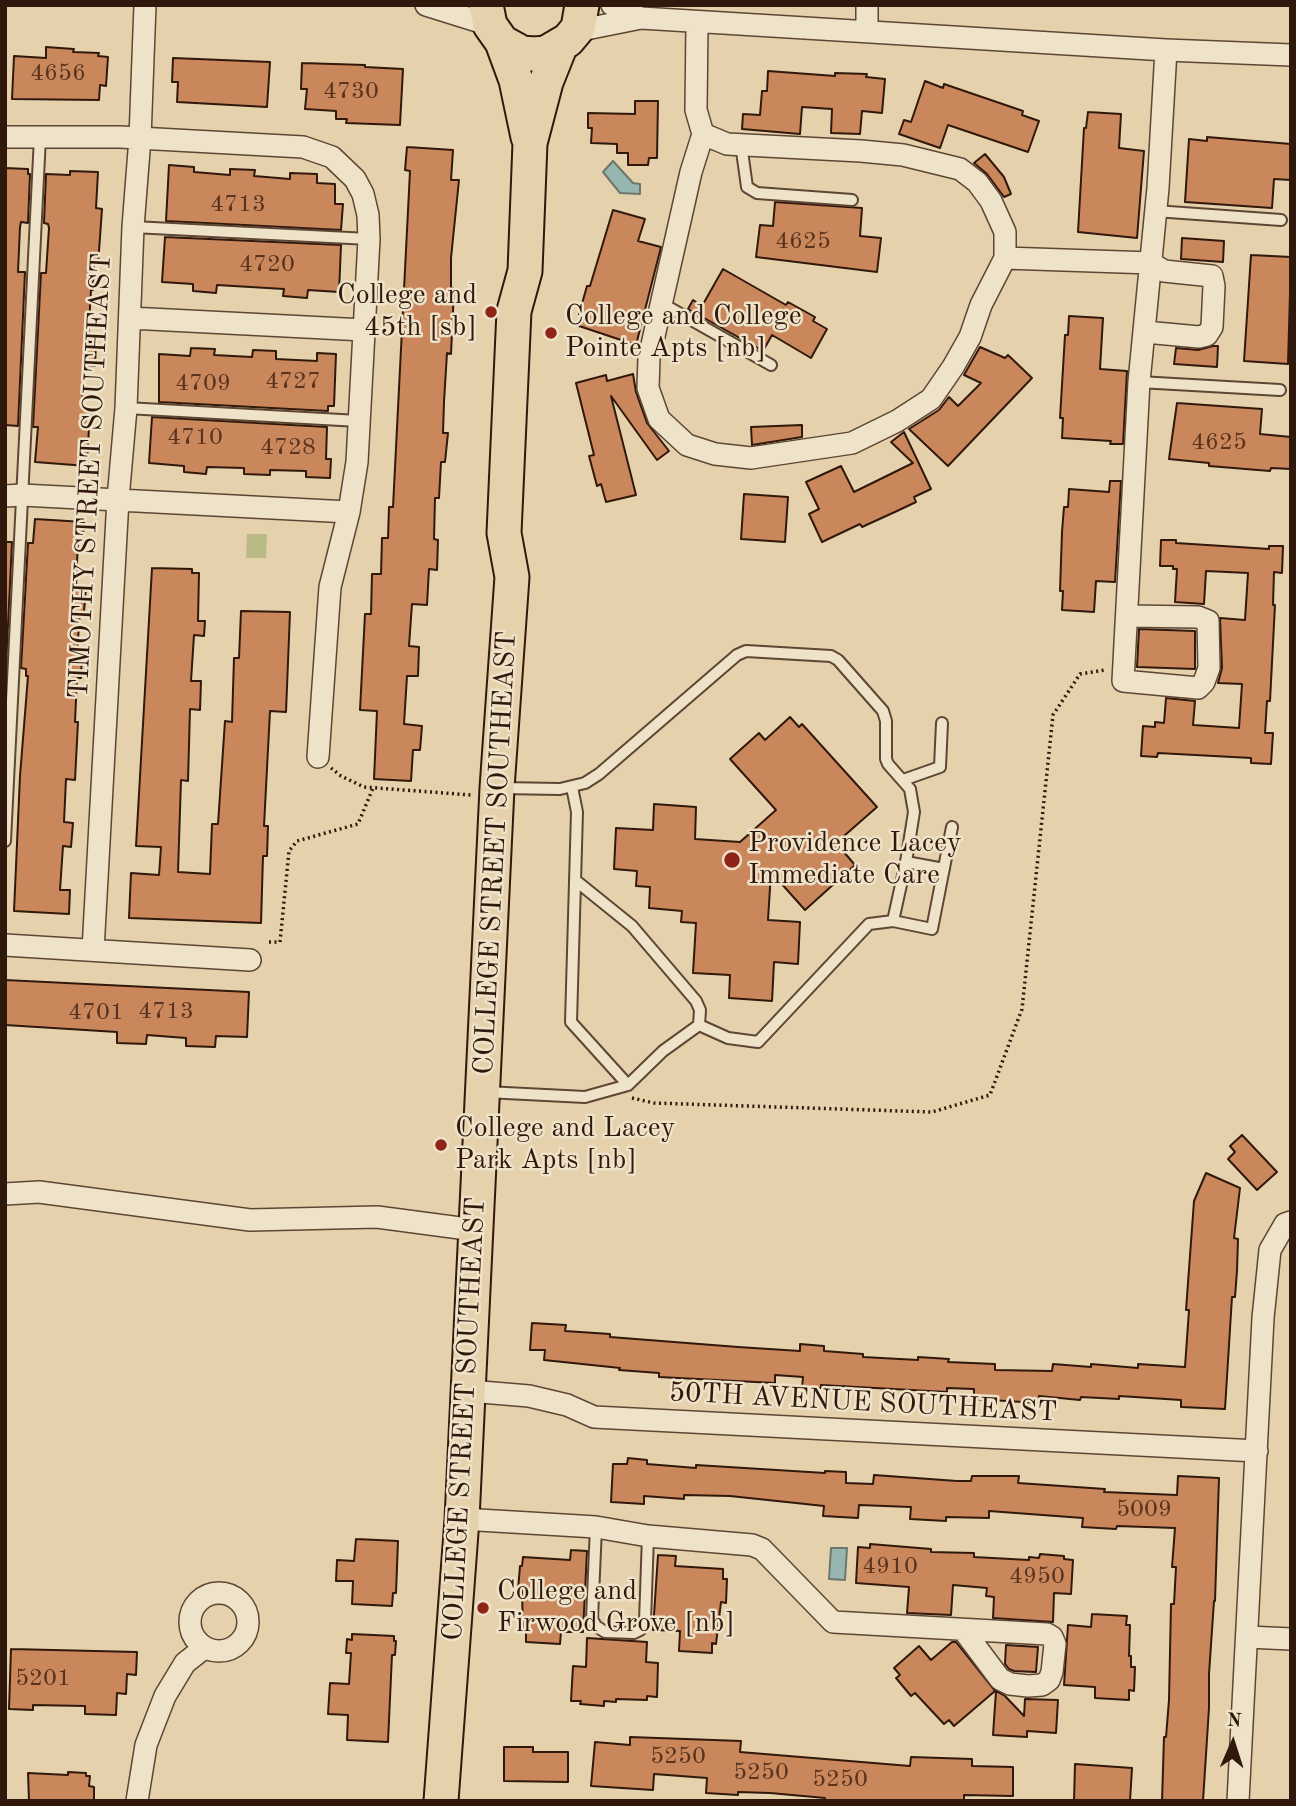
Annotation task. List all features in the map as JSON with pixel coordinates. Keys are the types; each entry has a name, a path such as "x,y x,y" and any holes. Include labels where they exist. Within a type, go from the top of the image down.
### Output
{"main road":[{"path":"493,24 522,53 534,54 546,53 573,28"},
{"name":"COLLEGE STREET SOUTHEAST","path":"493,24 516,80 530,143"},
{"name":"COLLEGE STREET SOUTHEAST","path":"441,1801 462,1520 497,792 512,577 504,533 514,311 525,271 530,143 546,82 573,28"}],"street":[{"name":"TIMOTHY STREET SOUTHEAST","path":"93,950 118,499 126,408 145,5"},
{"path":"426,5 493,24"},
{"path":"612,5 641,18"},
{"path":"867,5 867,31"},
{"path":"573,28 641,18 1166,50 1291,55"},
{"path":"697,23 696,110 703,134 691,172 649,358 648,388 659,419 687,444 715,454 751,458 852,443 897,421 931,398 953,368 970,337 981,304 1005,258 1005,232 991,201 977,182 960,169 892,154 727,144 703,134"},
{"path":"1127,615 1198,617 1208,621 1209,668 1204,682 1198,688 1123,681 1139,382 1151,263 1166,50"},
{"path":"5,137 140,138 303,146 326,154 355,179 367,204 369,239 357,462 349,512 330,587 318,757"},
{"path":"1005,258 1151,263 1164,271 1212,276 1212,327 1207,335 1199,337 1145,332"},
{"path":"130,318 364,330"},
{"path":"14,495 349,512"},
{"path":"5,945 250,960"},
{"path":"5,1194 39,1192 250,1220 377,1217 475,1230"},
{"path":"1238,1801 1263,1318 1270,1250 1288,1223"},
{"name":"50TH AVENUE SOUTHEAST","path":"469,1391 529,1396 567,1405 594,1417 1257,1451"},
{"path":"462,1520 596,1527 648,1536 752,1545 762,1549 833,1622 964,1631"},
{"path":"1248,1637 1291,1639"},
{"path":"137,1801 146,1745 165,1696 186,1663 204,1648"}],"lane":[{"path":"5,841 14,495 40,137"},
{"path":"741,144 747,187 757,193 852,200"},
{"path":"1155,211 1281,220"},
{"path":"133,227 369,239"},
{"path":"663,304 771,365"},
{"path":"1139,382 1280,390"},
{"path":"126,408 359,421"},
{"path":"497,792 572,787 599,774 737,654 757,651 831,656 838,660 883,711 886,721 886,759 910,789 914,812 893,921"},
{"path":"903,780 940,767 942,723"},
{"path":"572,787 577,812 571,1021 628,1084"},
{"path":"699,1025 728,1038 758,1042 869,924 893,921 932,929 952,827"},
{"path":"906,862 944,869"},
{"path":"575,880 632,926 696,1001 700,1010 699,1025"},
{"path":"483,1092 585,1097 603,1092 628,1084 663,1051 699,1025"},
{"path":"596,1527 592,1619 596,1626 605,1632 634,1633 640,1630 645,1621 648,1536"}],"path":[{"path":"603,1092 654,1103 932,1112 990,1095 1022,1009 1053,715 1080,674 1124,666"},
{"path":"318,757 341,776 364,787 497,792"},
{"path":"269,942 280,942 289,851 297,841 358,824 373,788"}],"green space":[{"path":"247,534 267,534 266,558 246,558"}],"water":[{"path":"613,161 633,183 640,184 640,194 620,193 603,172"},
{"path":"831,1548 847,1548 845,1580 829,1579"}],"building":[{"path":"46,47 99,53 98,56 108,57 106,86 100,85 99,100 12,99 14,56 46,58"},
{"path":"173,58 270,62 267,107 177,102 178,82 172,82"},
{"path":"302,63 403,69 400,125 346,123 347,119 336,119 336,111 305,109 307,89 301,89"},
{"path":"768,71 835,76 835,73 867,74 866,77 885,79 882,113 862,111 860,134 831,133 832,109 802,107 800,134 742,129 743,114 760,115 762,91 767,91"},
{"path":"925,81 943,88 944,84 1023,111 1022,115 1039,121 1028,152 948,125 940,148 899,134 904,120 911,122"},
{"path":"635,101 658,101 657,158 649,158 648,165 628,165 628,153 617,153 617,144 591,143 592,128 588,128 588,113 635,114"},
{"path":"1088,112 1121,114 1119,148 1144,151 1137,238 1078,232 1084,128"},
{"path":"1207,137 1291,144 1291,180 1274,179 1272,208 1185,202 1189,139 1207,141"},
{"path":"407,147 453,150 451,180 459,180 451,258 451,288 454,289 451,354 447,353 444,402 443,433 448,433 445,462 441,462 439,498 435,498 434,539 438,540 437,570 429,569 427,605 412,604 409,646 419,647 418,676 407,676 404,724 422,726 420,750 413,750 411,781 374,779 377,711 360,710 365,614 371,614 372,574 381,574 382,538 388,538 389,507 393,507 410,171 405,170"},
{"path":"985,154 1004,177 1011,194 1004,197 987,174 974,163"},
{"path":"169,165 194,167 194,172 230,175 230,169 255,170 254,176 290,179 290,173 317,174 317,183 335,184 335,204 343,204 341,230 166,221"},
{"path":"5,168 28,169 30,174 28,223 21,222 20,227 18,272 25,272 18,426 5,425"},
{"path":"70,171 98,172 96,208 102,209 98,265 94,265 91,290 88,342 96,342 95,366 84,365 82,408 92,409 87,466 35,462 38,427 33,427 41,273 46,273 49,228 48,224 44,223 46,174 70,175"},
{"path":"775,202 862,208 860,236 881,238 877,272 756,257 760,225 773,226"},
{"path":"613,210 645,219 638,241 661,247 636,345 579,326 582,315 579,314 587,286 590,286"},
{"path":"165,237 341,245 339,292 308,290 307,298 283,296 284,289 217,285 216,293 193,291 193,284 162,282"},
{"path":"1182,238 1224,241 1223,262 1181,259"},
{"path":"1251,255 1291,257 1288,364 1244,361"},
{"path":"723,269 786,305 788,302 815,317 813,321 827,329 811,358 772,335 763,351 688,309 693,300 702,306"},
{"path":"1069,316 1103,318 1100,369 1127,371 1123,444 1062,438 1063,418 1060,418 1065,335 1068,335"},
{"path":"1218,346 1217,367 1174,364 1176,348 1198,350"},
{"path":"980,347 1005,358 1008,355 1032,378 948,466 909,429 939,410 949,397 958,406 981,383 964,375"},
{"path":"191,348 215,349 214,355 252,357 253,350 276,351 276,359 317,361 317,353 336,354 334,406 328,406 328,411 159,402 159,354 190,356"},
{"path":"633,374 647,423 669,451 657,460 611,396 636,495 606,502 601,484 597,486 589,456 594,455 576,383 606,375 607,381"},
{"path":"1177,403 1262,409 1260,434 1291,437 1291,469 1271,468 1270,471 1209,466 1209,463 1169,459"},
{"path":"152,417 327,427 326,459 331,459 330,478 306,477 306,471 270,470 270,475 244,474 244,468 207,467 206,474 184,472 184,466 149,463"},
{"path":"802,425 802,437 752,445 751,427"},
{"path":"904,432 931,489 914,497 916,502 822,542 809,514 819,509 806,482 841,466 854,492 913,463 891,442"},
{"path":"1110,481 1121,481 1115,582 1096,581 1094,612 1062,610 1062,532 1069,489 1109,492"},
{"path":"744,494 788,497 785,542 741,539"},
{"path":"35,519 84,522 83,540 78,540 76,587 86,588 84,612 80,612 77,654 82,654 81,678 77,678 75,780 66,779 64,822 73,823 71,847 63,846 60,890 70,890 69,914 14,911 28,676 26,669 21,668 28,543 33,543"},
{"path":"1161,540 1269,549 1269,546 1283,546 1282,573 1274,572 1270,701 1267,701 1265,733 1273,733 1271,764 1251,763 1251,758 1158,753 1157,757 1141,756 1143,726 1155,727 1155,722 1164,723 1166,698 1195,701 1193,725 1239,728 1242,684 1218,683 1222,668 1220,618 1245,620 1248,573 1206,571 1204,604 1175,602 1177,569 1173,569 1173,566 1160,566"},
{"path":"5,542 12,542 6,667 5,667"},
{"path":"152,568 192,569 192,573 199,573 198,621 205,621 204,636 194,635 191,681 201,681 200,710 190,709 188,781 181,780 178,872 210,874 212,824 218,824 225,721 232,722 234,658 239,658 241,611 290,612 286,712 270,711 264,826 268,826 267,856 263,856 261,923 129,918 131,873 159,875 161,847 136,846"},
{"path":"1139,629 1195,631 1195,669 1137,667"},
{"name":"Providence Lacey Immediate Care","path":"790,717 799,727 802,724 877,807 836,843 855,865 805,910 771,872 768,920 800,922 798,964 774,962 772,1001 729,998 730,975 693,973 696,923 681,922 682,911 649,908 650,887 636,886 637,871 614,869 616,828 653,830 654,804 696,807 695,839 740,842 776,810 730,759 759,733 765,740"},
{"path":"5,980 249,992 247,1037 216,1036 215,1047 186,1046 186,1038 147,1035 146,1044 117,1043 117,1032 5,1025"},
{"path":"1242,1135 1277,1172 1257,1190 1228,1159 1235,1152 1230,1146"},
{"path":"1206,1173 1240,1188 1234,1238 1238,1239 1237,1271 1235,1297 1232,1297 1225,1409 1181,1407 1181,1400 1119,1396 1119,1399 1081,1397 1080,1400 1039,1396 1039,1403 974,1399 974,1389 947,1388 947,1392 821,1385 821,1388 802,1387 803,1377 775,1375 775,1383 659,1377 659,1373 544,1360 545,1350 530,1350 532,1323 566,1325 565,1331 610,1334 610,1337 800,1351 800,1344 824,1346 824,1351 863,1354 863,1357 918,1360 918,1357 949,1359 948,1362 995,1364 995,1370 1052,1371 1053,1364 1091,1367 1091,1364 1138,1368 1138,1364 1185,1367 1194,1201"},
{"path":"628,1458 647,1460 647,1464 696,1468 696,1465 846,1472 846,1483 873,1484 874,1475 957,1481 971,1481 972,1476 1019,1476 1018,1483 1105,1489 1104,1492 1177,1495 1178,1476 1219,1478 1203,1801 1162,1801 1164,1737 1169,1700 1171,1604 1174,1604 1176,1567 1172,1567 1175,1528 1082,1527 1083,1518 989,1511 989,1518 946,1517 946,1521 910,1519 911,1507 859,1505 858,1518 823,1516 824,1506 730,1496 684,1495 684,1499 644,1496 644,1504 611,1502 613,1464 627,1464"},
{"path":"356,1539 398,1541 396,1593 393,1593 392,1606 352,1604 353,1581 336,1581 337,1560 354,1561"},
{"path":"870,1544 931,1549 931,1552 974,1553 974,1557 1029,1560 1029,1557 1039,1558 1040,1554 1064,1556 1064,1559 1073,1560 1071,1594 1054,1593 1053,1622 993,1618 994,1597 986,1596 987,1588 953,1585 951,1615 907,1613 909,1587 856,1583 858,1547 870,1548"},
{"path":"571,1550 587,1551 583,1632 561,1632 560,1644 526,1642 526,1632 523,1632 522,1590 518,1590 523,1557 570,1560"},
{"path":"658,1555 676,1556 675,1566 723,1569 723,1579 727,1579 726,1603 721,1602 716,1644 712,1643 712,1653 679,1651 680,1631 653,1630"},
{"path":"1092,1614 1127,1616 1126,1625 1130,1625 1129,1656 1131,1667 1135,1667 1134,1691 1129,1690 1129,1700 1095,1698 1095,1687 1064,1685 1068,1625 1091,1627"},
{"path":"352,1634 394,1636 396,1641 395,1655 392,1655 388,1742 347,1740 348,1715 328,1714 330,1683 349,1684 351,1653 346,1653 347,1639 352,1640"},
{"path":"587,1638 647,1642 646,1662 658,1663 657,1697 647,1696 647,1700 604,1701 604,1706 571,1701 573,1666 586,1667"},
{"path":"952,1642 956,1642 995,1691 954,1726 949,1720 944,1724 915,1693 911,1696 896,1678 900,1675 894,1668 919,1646 931,1660"},
{"path":"1006,1645 1038,1647 1036,1672 1009,1669 1005,1664"},
{"path":"11,1649 137,1652 136,1675 127,1674 126,1694 117,1693 116,1715 85,1714 85,1706 33,1705 33,1710 9,1709"},
{"path":"996,1691 1005,1696 1024,1716 1025,1699 1058,1700 1056,1733 1027,1731 1027,1737 993,1735"},
{"path":"630,1737 741,1741 740,1752 910,1766 911,1757 972,1759 972,1766 1013,1767 1013,1796 964,1795 964,1800 824,1801 825,1798 770,1793 706,1793 707,1778 654,1774 653,1790 591,1786 595,1742 630,1745"},
{"path":"504,1747 533,1747 533,1752 568,1752 568,1782 504,1781"},
{"path":"1075,1764 1132,1768 1130,1801 1074,1801"},
{"path":"68,1772 86,1773 86,1776 90,1776 89,1786 94,1787 94,1801 29,1801 28,1773 68,1775"}],"place":[{"name":"College and 45th [sb]","path":"491,312"},
{"name":"College and College Pointe Apts [nb]","path":"551,333"},
{"name":"Providence Lacey Immediate Care","path":"732,860"},
{"name":"College and Lacey Park Apts [nb]","path":"441,1145"},
{"name":"College and Firwood Grove [nb]","path":"483,1608"}]}
